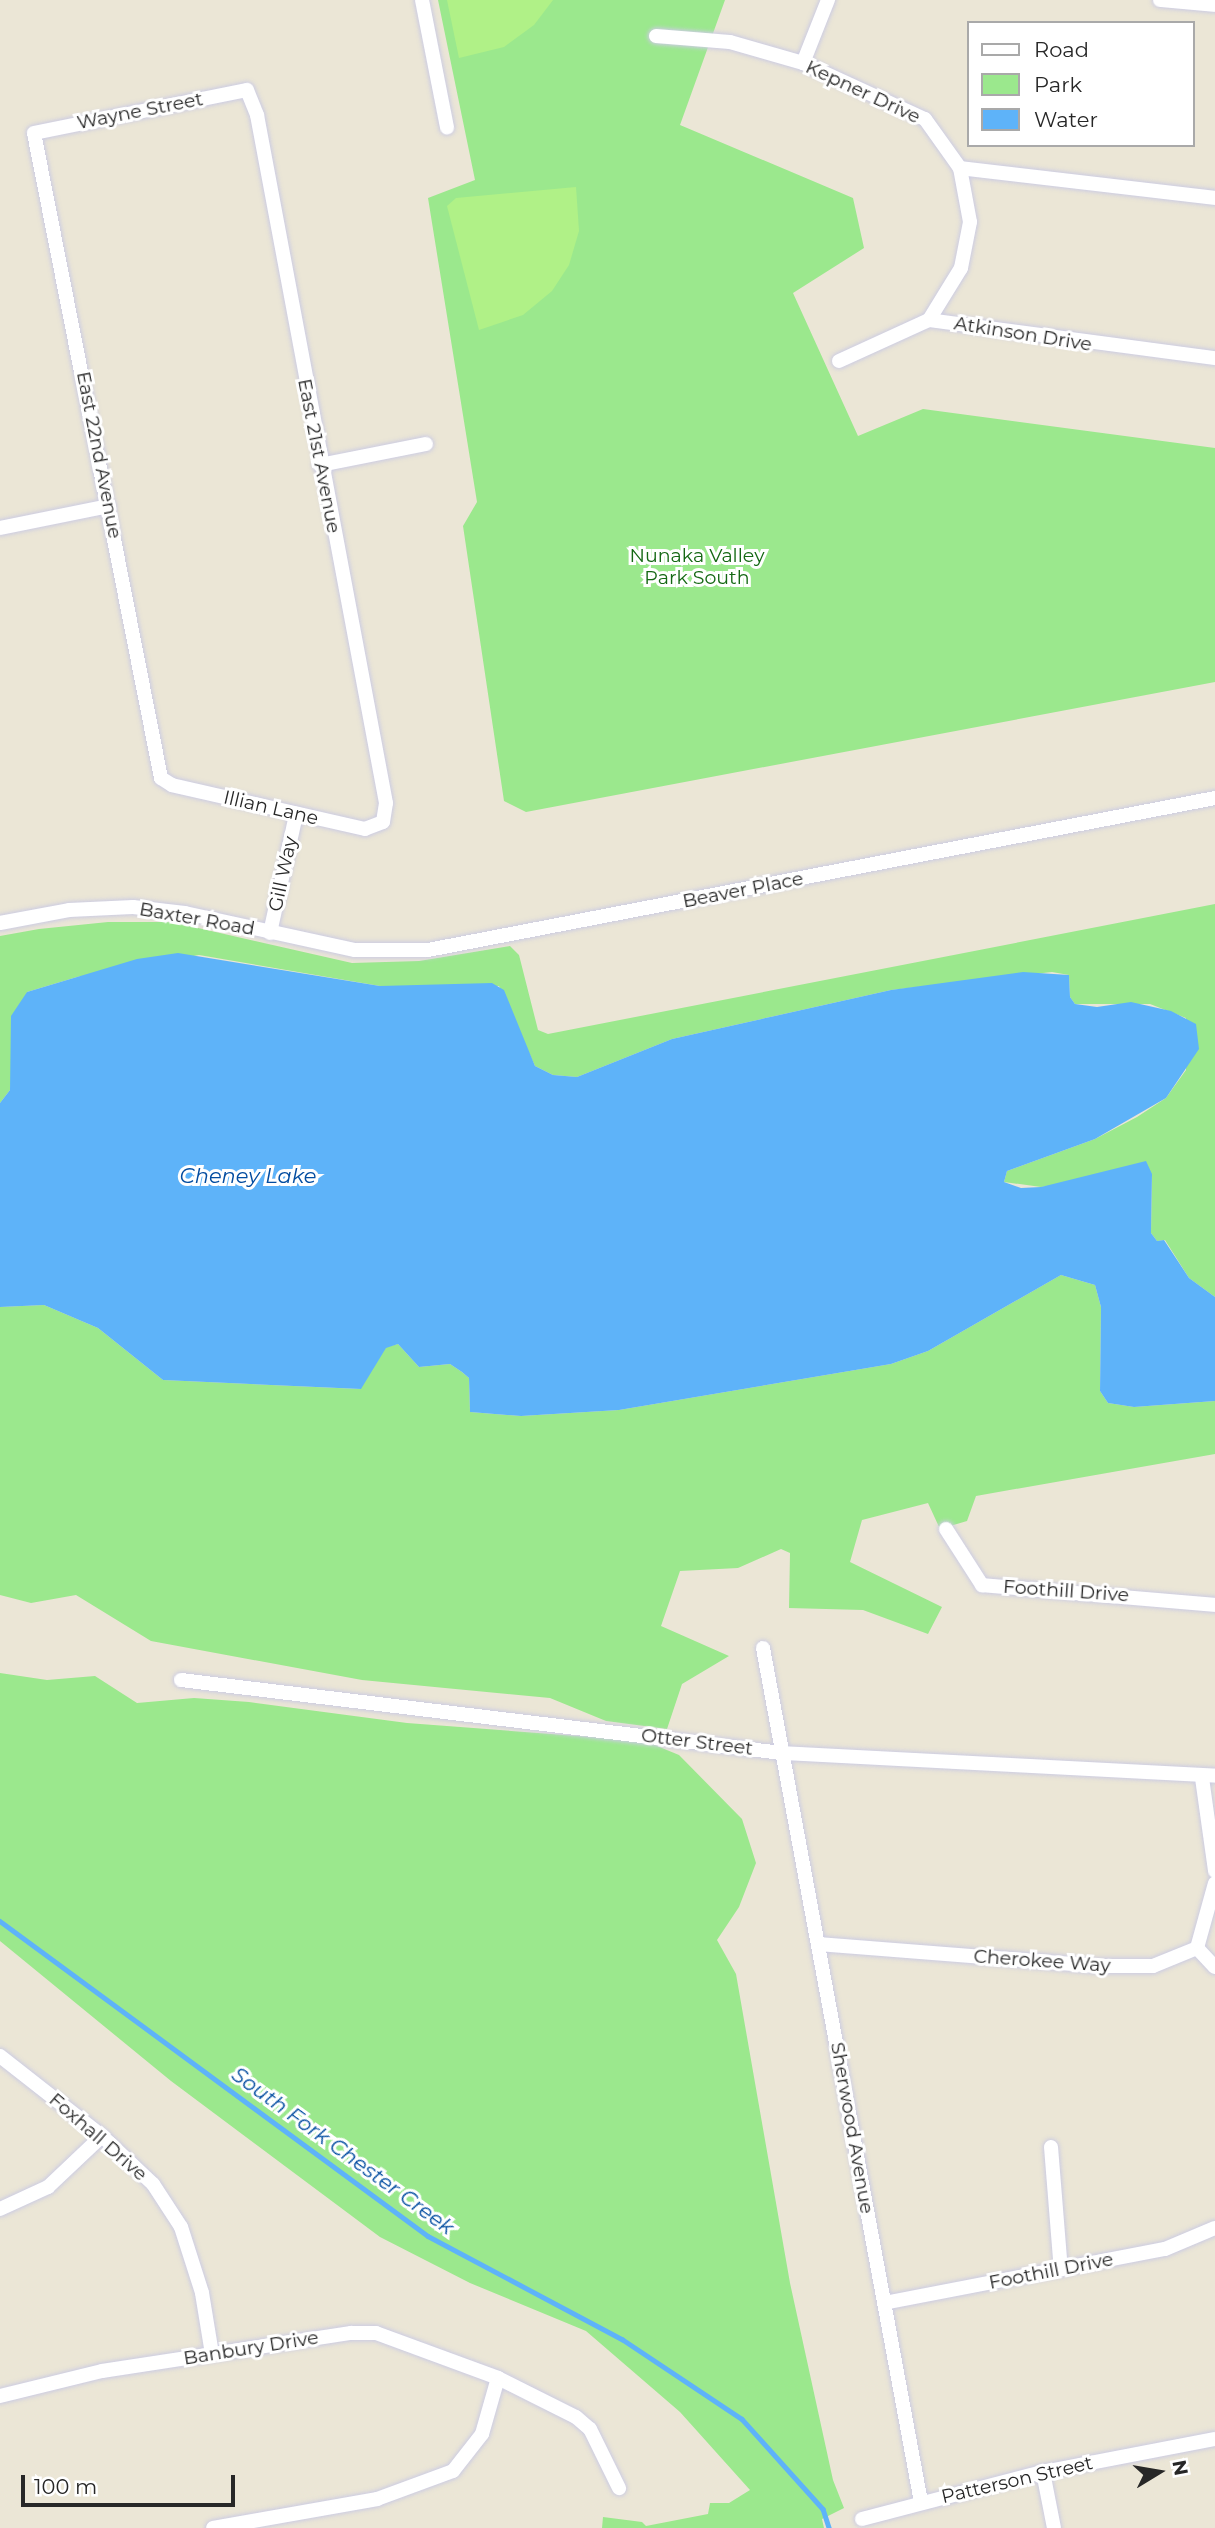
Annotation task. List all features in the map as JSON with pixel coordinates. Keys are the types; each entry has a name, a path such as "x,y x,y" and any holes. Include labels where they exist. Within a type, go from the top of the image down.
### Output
{"street":[{"path":"422,0 447,128"},
{"path":"803,63 828,0"},
{"path":"1160,0 1215,5"},
{"name":"Kepner Drive","path":"656,36 730,42 803,63 925,120 960,168"},
{"name":"Wayne Street","path":"34,133 247,90"},
{"name":"East 21st Avenue","path":"247,90 257,115 320,466 386,803 383,822"},
{"name":"East 22nd Avenue","path":"34,133 161,778"},
{"path":"929,320 961,268 970,222 960,168 1215,198"},
{"name":"Atkinson Drive","path":"839,361 929,320 1215,358"},
{"path":"320,466 426,444"},
{"path":"0,528 109,506"},
{"name":"Illian Lane","path":"161,778 172,785 365,829 383,822"},
{"name":"Beaver Place","path":"270,933 355,950 428,950 1215,798"},
{"name":"Gill Way","path":"270,933 296,815"},
{"name":"Baxter Road","path":"0,923 69,910 133,907 270,933"},
{"name":"Foothill Drive","path":"946,1529 982,1585 1215,1605"},
{"name":"Sherwood Avenue","path":"763,1648 922,2502"},
{"name":"Otter Street","path":"181,1680 782,1753 1209,1777"},
{"path":"1209,1777 1215,1871"},
{"path":"1215,1883 1196,1948 1215,1967"},
{"name":"Cherokee Way","path":"818,1944 1098,1966 1153,1966 1196,1948"},
{"name":"Foxhall Drive","path":"0,2056 102,2136 153,2184 181,2227 202,2293 212,2354"},
{"path":"0,2209 48,2187 102,2136"},
{"path":"1051,2147 1061,2270"},
{"name":"Foothill Drive","path":"884,2303 1165,2249 1215,2228"},
{"name":"Banbury Drive","path":"0,2396 102,2371 351,2333 376,2333 498,2378 590,2429 619,2488"},
{"path":"213,2528 377,2499 453,2471 482,2434 498,2378"},
{"name":"Patterson Street","path":"862,2519 1043,2472 1215,2439"},
{"path":"1043,2472 1054,2528"}],"green space":[{"name":"Nunaka Valley Park South","path":"438,0 725,0 680,125 853,198 864,248 793,293 858,436 923,409 1215,448 1215,682 526,812 504,801 463,526 477,502 428,198 475,180"},
{"path":"447,0 553,0 534,25 504,47 459,58"},
{"path":"576,187 579,231 569,265 552,291 523,315 479,330 447,206 456,198"},
{"path":"1215,904 1215,1297 1189,1278 1165,1240 1157,1241 1151,1233 1152,1174 1041,1187 1004,1182 1007,1171 1095,1139 1137,1117 1166,1098 1186,1070 1186,1018 1150,1004 1075,1004 1070,997 1069,975 1052,972 891,990 672,1039 577,1077 553,1075 535,1066 499,986 380,986 199,955 77,977 27,992 10,1090 0,1103 0,936 39,929 108,922 172,922 352,963 419,961 510,946 519,955 538,1030 548,1034"},
{"path":"1061,1275 1095,1285 1101,1307 1100,1391 1108,1403 1134,1407 1215,1401 1215,1454 976,1496 967,1521 940,1529 928,1503 862,1520 850,1562 942,1607 928,1634 863,1610 789,1608 790,1553 781,1549 738,1568 680,1571 661,1626 729,1656 682,1684 667,1729 606,1721 550,1698 362,1680 151,1641 76,1595 31,1603 0,1595 0,1307 44,1305 98,1328 163,1380 360,1389 386,1347 398,1344 419,1367 450,1364 469,1378 470,1412 521,1416 619,1410 891,1364 928,1351"},
{"path":"0,1673 47,1680 95,1676 137,1703 194,1698 249,1702 407,1723 645,1741 679,1755 742,1819 756,1863 739,1907 717,1940 736,1974 790,2283 833,2480 844,2508 822,2519 824,2528 602,2528 603,2517 642,2522 646,2526 708,2514 710,2503 729,2503 750,2490 680,2412 586,2331 470,2283 380,2237 171,2081 0,1941"}],"water":[{"name":"Cheney Lake","path":"178,953 380,986 492,983 504,990 535,1066 553,1075 577,1077 672,1039 891,990 1023,972 1069,975 1070,997 1075,1004 1097,1007 1131,1002 1171,1011 1196,1024 1199,1049 1166,1098 1095,1139 1007,1171 1004,1182 1021,1188 1041,1187 1146,1161 1152,1174 1151,1233 1157,1241 1164,1240 1189,1278 1215,1297 1215,1401 1134,1407 1108,1403 1100,1391 1101,1307 1095,1285 1061,1275 928,1351 891,1364 619,1410 521,1416 470,1412 469,1378 450,1364 419,1367 398,1344 386,1348 361,1389 163,1380 98,1328 44,1305 0,1307 0,1103 10,1090 11,1016 27,992 137,959"}],"waterway":[{"name":"South Fork Chester Creek","path":"0,1921 428,2236 622,2339 742,2419 823,2509 829,2528"}]}
